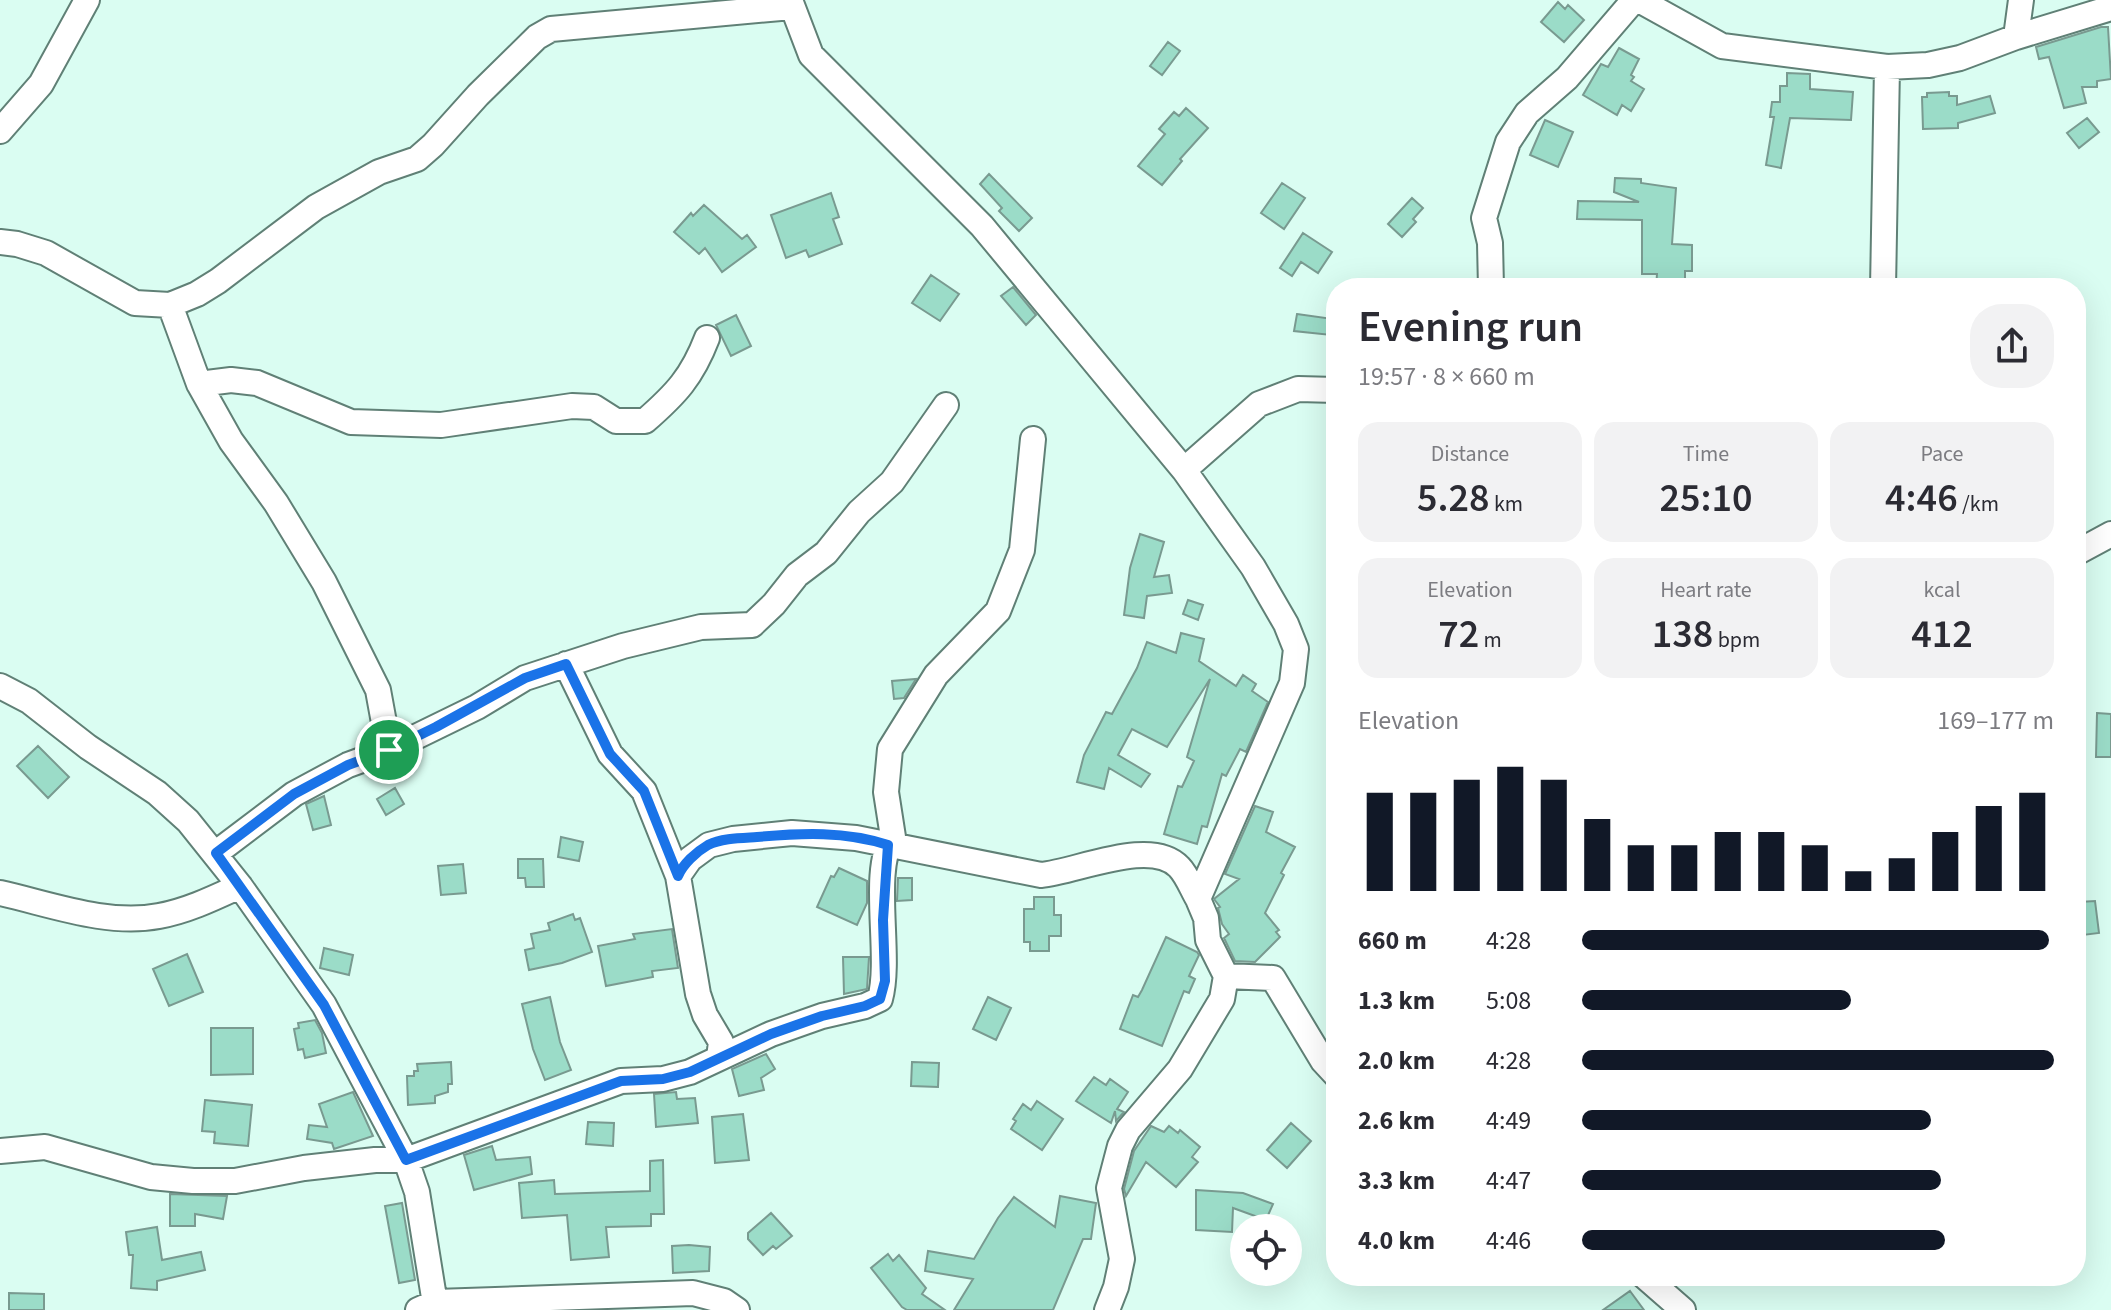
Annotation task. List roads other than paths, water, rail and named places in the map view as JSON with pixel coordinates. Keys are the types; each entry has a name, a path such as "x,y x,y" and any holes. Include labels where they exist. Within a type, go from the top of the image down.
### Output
{"street":[{"path":"0,131 41,84 87,0"},
{"path":"1491,278 1490,243 1484,218 1508,142 1527,113 1567,78 1637,0 1722,46 1887,67 1928,65 1960,58 2111,8"},
{"path":"2016,37 2021,0"},
{"path":"0,242 46,253 135,303 170,305 218,281 316,207 379,172 417,159 537,37 551,29 791,3 811,55 982,226 1184,470 1253,567 1286,624 1296,649 1292,683 1198,899"},
{"path":"1883,278 1887,67"},
{"path":"170,305 199,384 231,441 276,503 324,582 378,690 389,750"},
{"path":"199,384 231,380 257,383 351,422 441,425 572,406 594,407 616,421 645,421 675,395 698,362 707,338"},
{"path":"1184,470 1259,404 1298,389 1326,390"},
{"path":"216,853 294,794 348,765 389,750 477,707 525,678 701,627 752,625 797,575 826,553 859,512 892,482 946,405"},
{"path":"0,1151 45,1147 151,1177 193,1181 235,1181 304,1168 375,1160 406,1160 604,1086 621,1081 663,1079 690,1072 783,1030 880,999 885,981 883,920 888,845 893,837 886,792 890,749 936,675 998,611 1022,550 1033,439"},
{"path":"2086,548 2111,534"},
{"path":"566,664 610,754 644,791 678,876 698,994 705,1015 721,1042 719,1058"},
{"path":"0,686 29,701 88,747 157,793 188,821 216,853 324,1005 406,1160 417,1192 430,1307 693,1293 724,1301 737,1310"},
{"path":"678,876 690,859 709,845 733,839 792,833 823,834 1041,875 1061,874 1106,860 1158,856 1178,866 1198,899 1206,918 1208,940 1226,976 1222,999 1213,1017 1180,1069 1128,1130 1120,1146 1109,1188 1122,1259 1107,1310"},
{"path":"0,893 111,918 138,918 181,910 240,886"},
{"path":"1226,976 1273,978 1326,1064"},
{"path":"1655,1286 1683,1310"}]}
